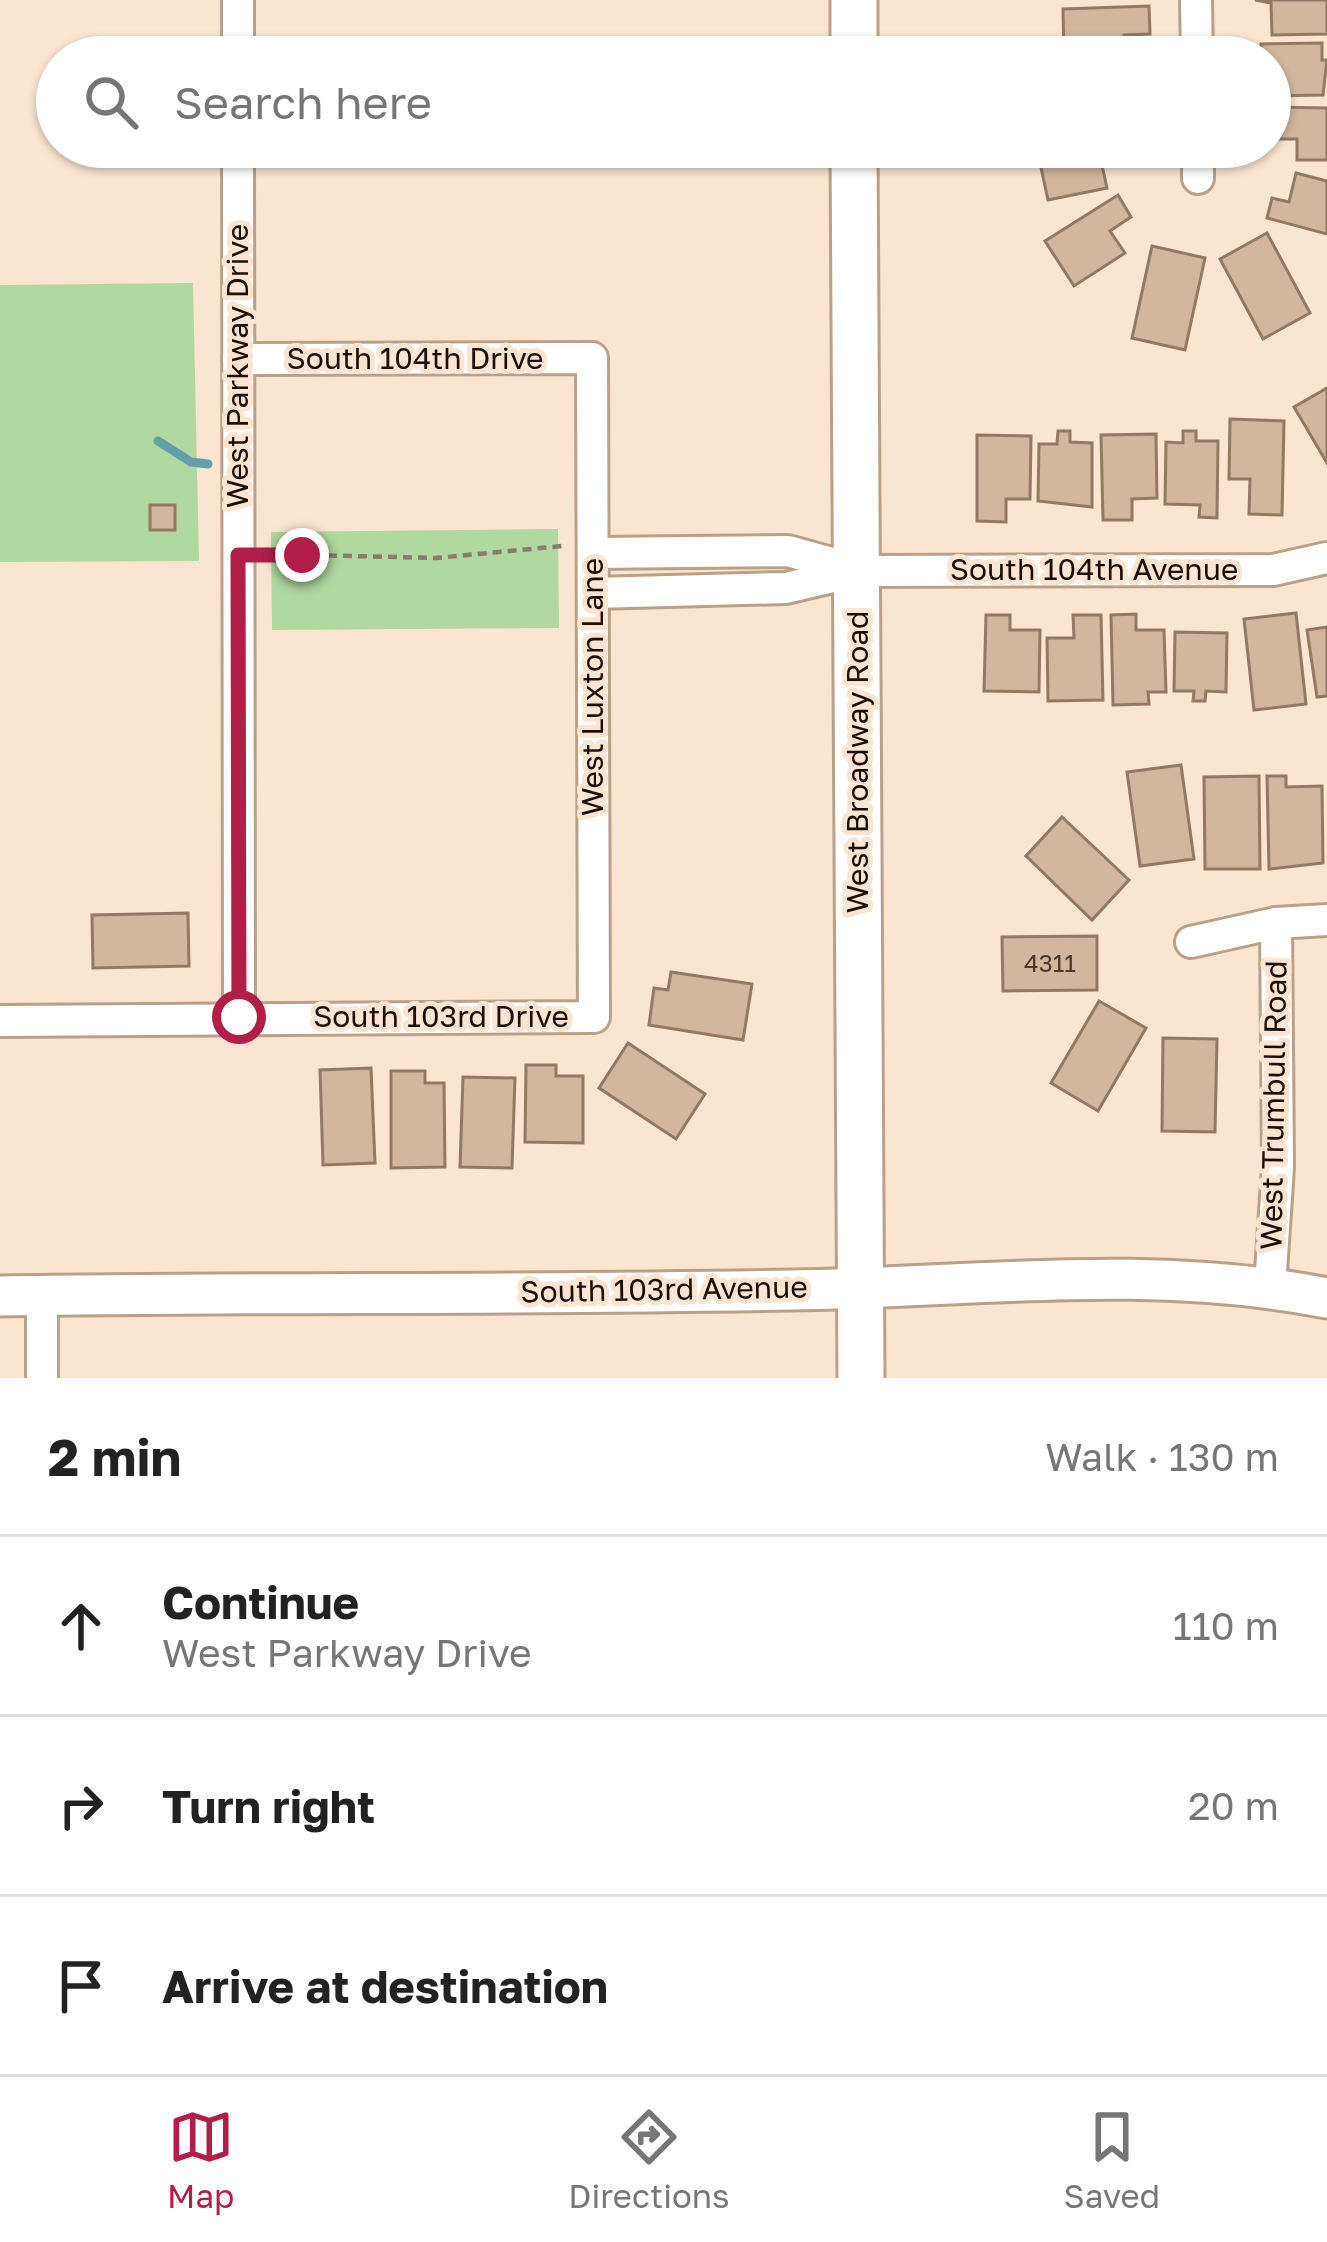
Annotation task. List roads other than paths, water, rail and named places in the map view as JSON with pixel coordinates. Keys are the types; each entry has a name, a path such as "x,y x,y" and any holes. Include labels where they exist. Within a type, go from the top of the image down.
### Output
{"main road":[{"path":"854,0 854,36"},
{"name":"West Broadway Road","path":"854,168 861,1378"}],"street":[{"path":"238,0 238,36"},
{"path":"1196,0 1197,36"},
{"name":"West Parkway Drive","path":"238,168 239,1017"},
{"name":"South 104th Drive","path":"238,359 592,358"},
{"name":"West Luxton Lane","path":"592,358 595,1017"},
{"path":"593,553 788,551 858,571"},
{"name":"South 104th Avenue","path":"858,571 1274,570 1327,558"},
{"path":"593,593 786,589 858,571"},
{"path":"1191,942 1276,923 1327,920"},
{"name":"West Trumbull Road","path":"1270,1287 1278,1168 1276,923"},
{"name":"South 103rd Drive","path":"0,1022 595,1017"},
{"name":"South 103rd Avenue","path":"0,1296 860,1286 1104,1277 1270,1287 1327,1298"},
{"path":"42,1296 42,1378"}],"waterway":[{"path":"158,441 191,462 208,464"}]}
